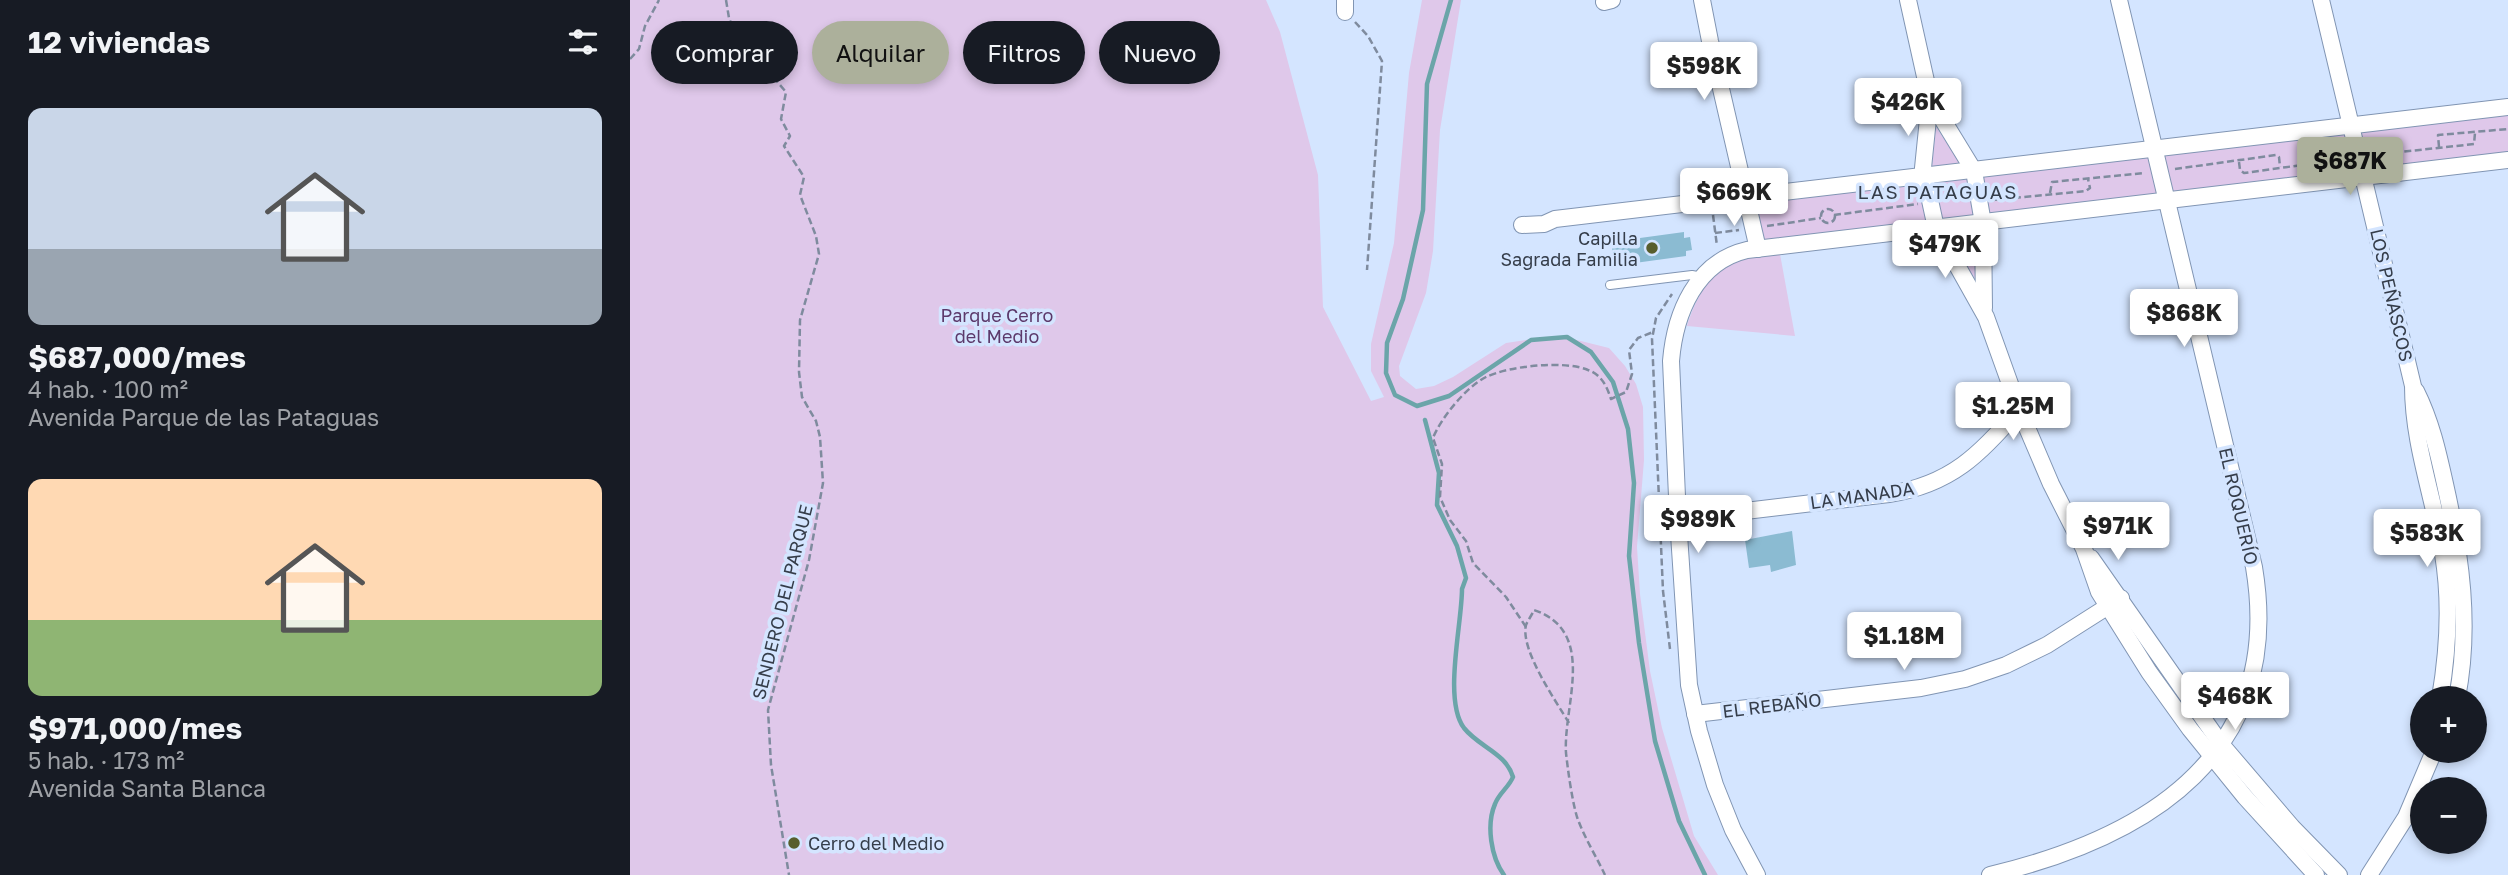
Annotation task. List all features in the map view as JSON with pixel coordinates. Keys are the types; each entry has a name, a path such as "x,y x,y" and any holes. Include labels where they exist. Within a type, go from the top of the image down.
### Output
{"street":[{"path":"1702,0 1758,249"},
{"path":"1908,0 1930,99 1924,177 1936,228 1986,317 2019,409 2051,484 2084,549 2169,700 2211,758 2270,827 2316,875"},
{"name":"EL ROQUERÍO","path":"1990,875 2067,853 2129,825 2177,793 2211,758 2243,702 2253,670 2259,633 2257,585 2119,0"},
{"name":"LOS PEÑASCOS","path":"2321,0 2413,386 2434,437 2459,551 2464,625 2459,686"},
{"path":"1930,99 1974,171 1983,223 1982,289 1986,317"},
{"path":"1522,225 2508,107"},
{"path":"1756,875 1733,830 1715,785 1695,715 1686,656 1671,376 1672,346 1684,304 1702,277 1721,260 1740,252 1758,249 2508,160"},
{"name":"LOS PEÑASCOS","path":"2413,386 2415,424 2446,576 2447,640 2441,686"},
{"name":"LA MANADA","path":"1678,519 1889,494 1921,487 1968,463 2019,409"},
{"path":"2114,602 2221,744 2292,827 2339,875"},
{"name":"EL REBAÑO","path":"1695,715 1921,688 1965,679 2026,656 2114,602"},
{"path":"2369,875 2406,817 2429,763"}],"lane":[{"path":"1610,285 1692,275 1702,277"}],"path":[{"path":"630,59 639,49 645,26 659,0"},
{"name":"SENDERO DEL PARQUE","path":"726,0 736,36 754,65 773,77 786,92 781,119 790,136 784,146 804,177 800,195 816,236 819,254 800,320 799,359 802,397 816,421 820,437 823,483 809,561 768,710 771,765 789,875"},
{"path":"1345,6 1368,36 1382,61 1367,270"},
{"path":"2439,147 2438,135 2508,129"},
{"path":"1979,202 2087,191 2090,188 2088,179"},
{"path":"1711,201 1721,260"},
{"path":"1834,215 1930,203"},
{"path":"1526,627 1506,597 1473,564 1466,541 1450,520 1440,497 1442,464 1433,438 1440,422 1453,406 1484,378 1514,368 1539,365 1589,370 1605,382 1611,399 1626,391 1632,374 1629,350 1637,338 1654,331"},
{"path":"1569,723 1527,645 1526,627 1534,610 1552,616 1570,644 1573,687 1566,751 1577,816 1605,875"}],"green space":[{"name":"Parque Cerro del Medio","path":"630,0 1266,0 1280,32 1318,175 1323,307 1371,401 1384,397 1371,371 1371,344 1394,243 1409,73 1422,0 1461,0 1440,130 1433,251 1426,293 1399,366 1400,376 1416,389 1434,386 1506,343 1538,338 1569,338 1609,348 1625,366 1636,384 1643,407 1644,460 1637,547 1650,671 1662,728 1694,836 1718,875 630,875"},
{"name":"LAS PATAGUAS","path":"2508,115 2508,152 1765,242 1756,203"},
{"path":"1936,127 1961,164 1932,167"},
{"path":"1978,231 1976,280 1946,234"},
{"path":"1780,254 1795,336 1687,326 1704,288 1718,272 1741,259"}],"building":[{"name":"Capilla Sagrada Familia","path":"1684,232 1684,238 1690,237 1692,250 1686,251 1686,256 1620,265 1613,260 1612,246 1618,241"},
{"path":"1792,531 1796,565 1771,572 1770,565 1749,568 1745,540"}],"waterway":[{"path":"1451,0 1427,84 1423,210 1403,299 1387,343 1386,373 1395,395 1417,406 1449,396 1531,340 1567,337 1591,352 1613,382 1628,429 1634,483 1629,556 1639,643 1655,741 1679,821 1705,875"},
{"path":"1425,420 1439,473 1437,505 1457,546 1466,578 1462,589 1455,661 1454,681 1458,715 1470,735 1498,756 1510,769 1513,777 1497,800 1492,812 1490,831 1493,850 1504,875"}],"place":[{"name":"Capilla Sagrada Familia","path":"1652,248"},
{"name":"Cerro del Medio","path":"794,843"}],"district":[{"name":"LAS PATAGUAS","path":"1938,191"}]}
